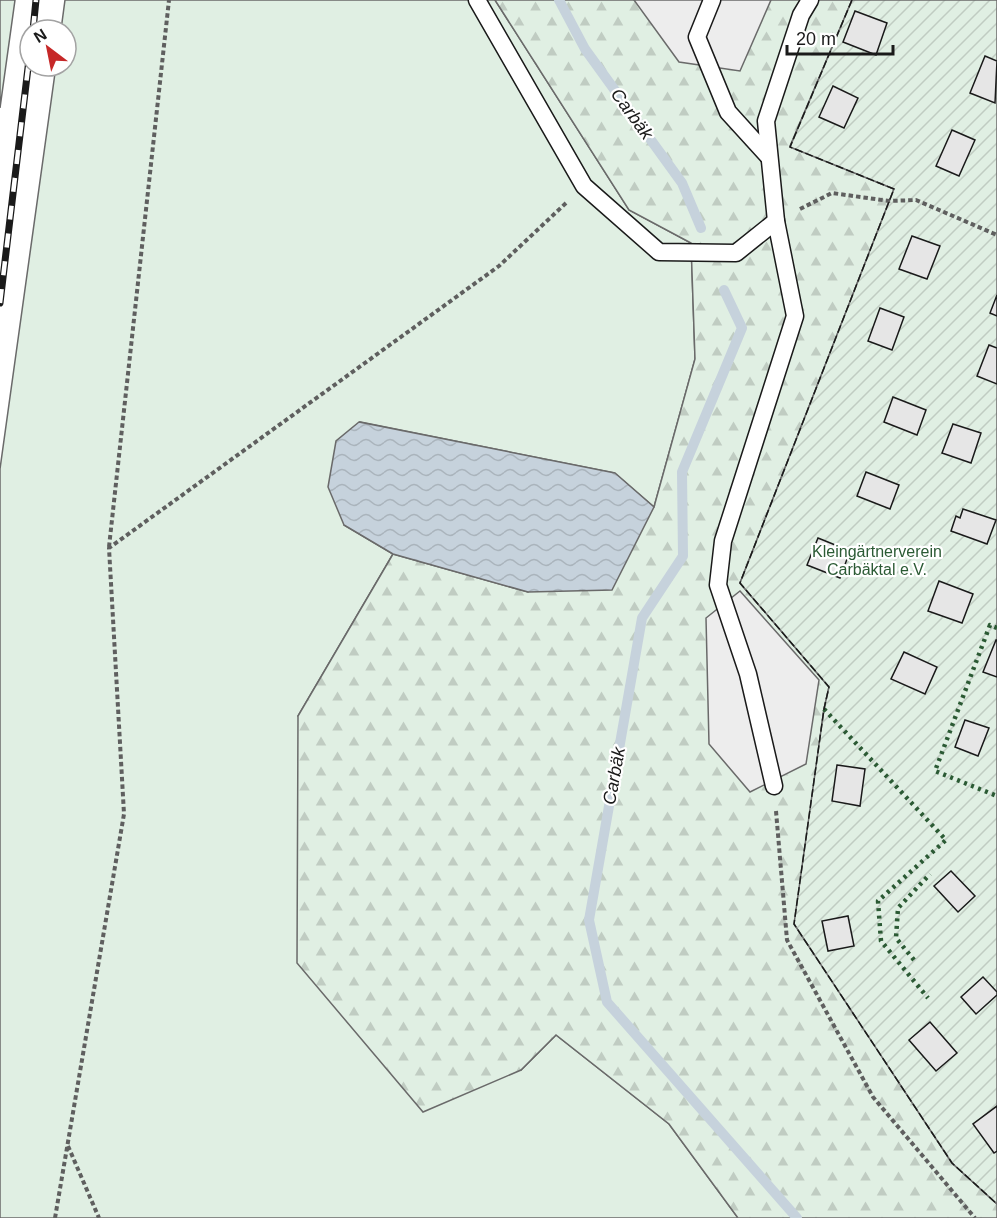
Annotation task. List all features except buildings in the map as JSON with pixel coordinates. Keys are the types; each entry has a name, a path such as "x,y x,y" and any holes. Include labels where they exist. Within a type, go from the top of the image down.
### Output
{"lane":[{"path":"477,0 584,186 659,252 736,253 776,221"},
{"path":"712,0 697,37 728,112 769,157"},
{"path":"774,786 748,674 718,585 723,541 795,316 776,221 766,121 801,15 810,0"}],"path":[{"path":"56,1218 124,814 109,548 169,0"},
{"path":"109,548 499,266 584,186"},
{"path":"776,221 832,193 889,201 916,200 997,235"},
{"path":"774,786 787,940 873,1097 975,1218"},
{"path":"68,1145 99,1218"}],"green space":[{"path":"0,0 15,0 0,108"},
{"path":"65,0 495,0 629,210 691,243 695,359 654,507 614,473 360,422 344,525 393,554 298,716 521,1070 556,1035 669,1124 738,1218 0,1218 0,469 54,78 78,78 78,18 63,18"},
{"path":"495,0 852,0 790,146 894,189 740,583 829,687 824,709 795,924 952,1163 997,1204 997,1218 738,1218 669,1124 556,1035 521,1070 423,1112 297,963 298,716 393,554 528,592 654,507 695,359 691,243 629,210"},
{"name":"Kleingärtnerverein Carbäktal e.V.","path":"852,0 997,0 997,1204 952,1163 794,924 829,687 740,583 894,189 790,147"}],"shaded area":[{"path":"634,0 771,0 740,71 679,62"},
{"path":"740,591 819,680 806,764 750,792 709,744 706,618"}],"water":[{"path":"359,422 615,473 654,507 612,590 528,592 393,554 344,525 328,487 336,441"}],"waterway":[{"name":"Carbäk","path":"559,0 585,49 682,183 701,228"},
{"name":"Carbäk","path":"724,290 742,328 682,472 683,556 642,618 589,920 607,1002 797,1218"}],"railway":[{"path":"34,18 36,0"},
{"path":"0,303 27,78"}],"hedge":[{"path":"997,628 990,625 935,771 997,796"},
{"path":"824,709 946,840 878,901 881,941 928,998"},
{"path":"914,960 896,938 898,908 930,874"}],"fence":[{"path":"852,0 790,147 894,189 740,583 829,687 794,924 952,1163 997,1204"}]}
